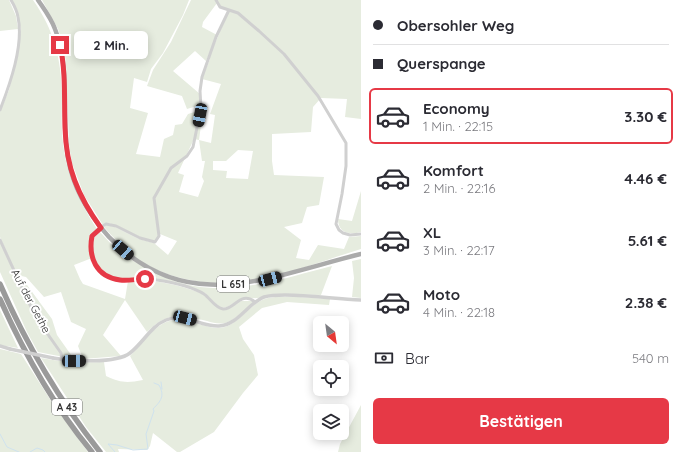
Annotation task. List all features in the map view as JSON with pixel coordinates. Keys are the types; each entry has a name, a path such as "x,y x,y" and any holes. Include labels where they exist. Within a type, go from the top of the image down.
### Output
{"highway":[{"name":"A 43","path":"0,284 24,335 41,365 67,408 100,452"},
{"name":"A 43","path":"0,299 36,370 65,416 92,452"}],"main road":[{"name":"L 651","path":"38,0 55,28 61,51 64,67 65,130 68,158 72,175 83,202 101,228 116,244 136,260 155,271 174,279 195,284 216,285 244,284 270,279 361,254"}],"street":[{"path":"0,110 9,90 19,40 20,28 18,15 11,0"},
{"path":"216,0 220,7 238,13 284,54 318,96 346,144 346,166 336,224 339,230 343,233 354,235 361,234"},
{"path":"229,10 216,37 202,77 200,91 201,108 193,147 187,156 171,168 154,198 159,236 155,242 147,241 109,224 101,228 92,236 93,258 97,269 111,278 121,280 157,280 189,288 204,294 222,309 227,309 242,299 250,299 256,302"},
{"name":"Auf der Gethe","path":"0,240 29,303 42,326 61,352 62,360"},
{"path":"0,346 62,360 87,360 121,357 130,353 156,326 166,320 174,318 185,318 214,326 220,326 231,322 256,302 266,297 299,295 361,300"}],"shaded area":[{"path":"0,0 9,0 16,16 18,29 0,31"},
{"path":"12,0 33,0 51,33 58,56 62,94 62,137 67,167 79,198 97,229 93,232 91,240 92,258 74,265 83,284 125,299 128,281 163,283 198,292 222,310 241,301 255,301 242,313 228,322 220,324 190,317 175,316 155,325 147,332 125,300 103,335 121,356 83,359 78,346 86,329 71,322 61,292 44,297 26,277 17,275 0,237 0,112 9,90 21,29"},
{"path":"42,0 189,0 183,15 163,53 151,69 147,82 134,78 130,108 148,113 136,154 160,157 164,139 173,135 175,125 182,124 188,114 198,111 199,118 202,118 199,140 211,143 215,115 210,114 221,84 202,79 210,59 209,57 229,11 238,12 220,7 216,0 361,0 361,119 345,117 347,99 321,98 313,107 311,132 272,134 272,161 274,175 324,177 319,205 307,207 302,223 284,227 301,240 296,258 309,260 318,245 344,249 349,237 361,236 361,249 282,274 253,280 219,283 185,279 152,268 137,259 104,227 107,225 115,227 139,239 154,243 168,255 177,241 160,234 155,242 147,240 109,223 103,225 84,195 72,163 69,145 66,64 64,48 58,29","holes":["194,139 199,140 202,161 205,161 202,177 204,181 198,197 179,192 184,175 178,173","238,150 253,151 248,179 226,178 227,171 213,170 213,161 226,161"]},
{"path":"191,0 215,0 217,3 203,22 202,27 217,35 206,61 195,51 173,71 200,94 200,105 187,109 182,96 147,86 153,70 171,42"},
{"path":"361,191 361,232 345,232 338,224 338,219 352,221"},
{"path":"98,230 115,248 131,260 165,277 194,286 229,288 246,286 332,266 321,295 275,294 258,298 241,299 227,307 222,308 205,293 157,279 112,278 98,268 94,258 94,233"},
{"path":"0,242 18,281 27,285 52,319 57,335 74,359 38,352 27,332 0,272"},
{"path":"361,259 361,298 352,297 354,278 352,261"},
{"path":"276,297 330,299 329,305 287,302 262,308 239,327 243,339 254,355 258,375 214,432 180,452 177,452 153,433 150,446 147,450 118,449 119,452 106,452 86,427 41,358 72,362 104,362 106,376 124,382 143,380 130,356 150,334 162,324 168,321 180,320 222,328 236,321 262,300"},
{"path":"0,310 18,348 0,345"},
{"path":"0,349 21,354 55,407 88,452 0,452"},
{"path":"361,405 361,452 338,452 342,440 349,440 349,427"}],"waterway":[{"path":"161,382 162,389"},
{"path":"115,452 108,444 133,450 148,449 146,434 154,411 153,409 160,401 162,395 159,385 154,383"},
{"path":"0,434 7,447 19,452"},
{"path":"30,452 37,448 45,452"}],"route":[{"path":"60,45 64,64 65,130 68,158 79,194 101,228 93,233 92,236 93,258 97,269 111,278 121,280 145,279"}]}
